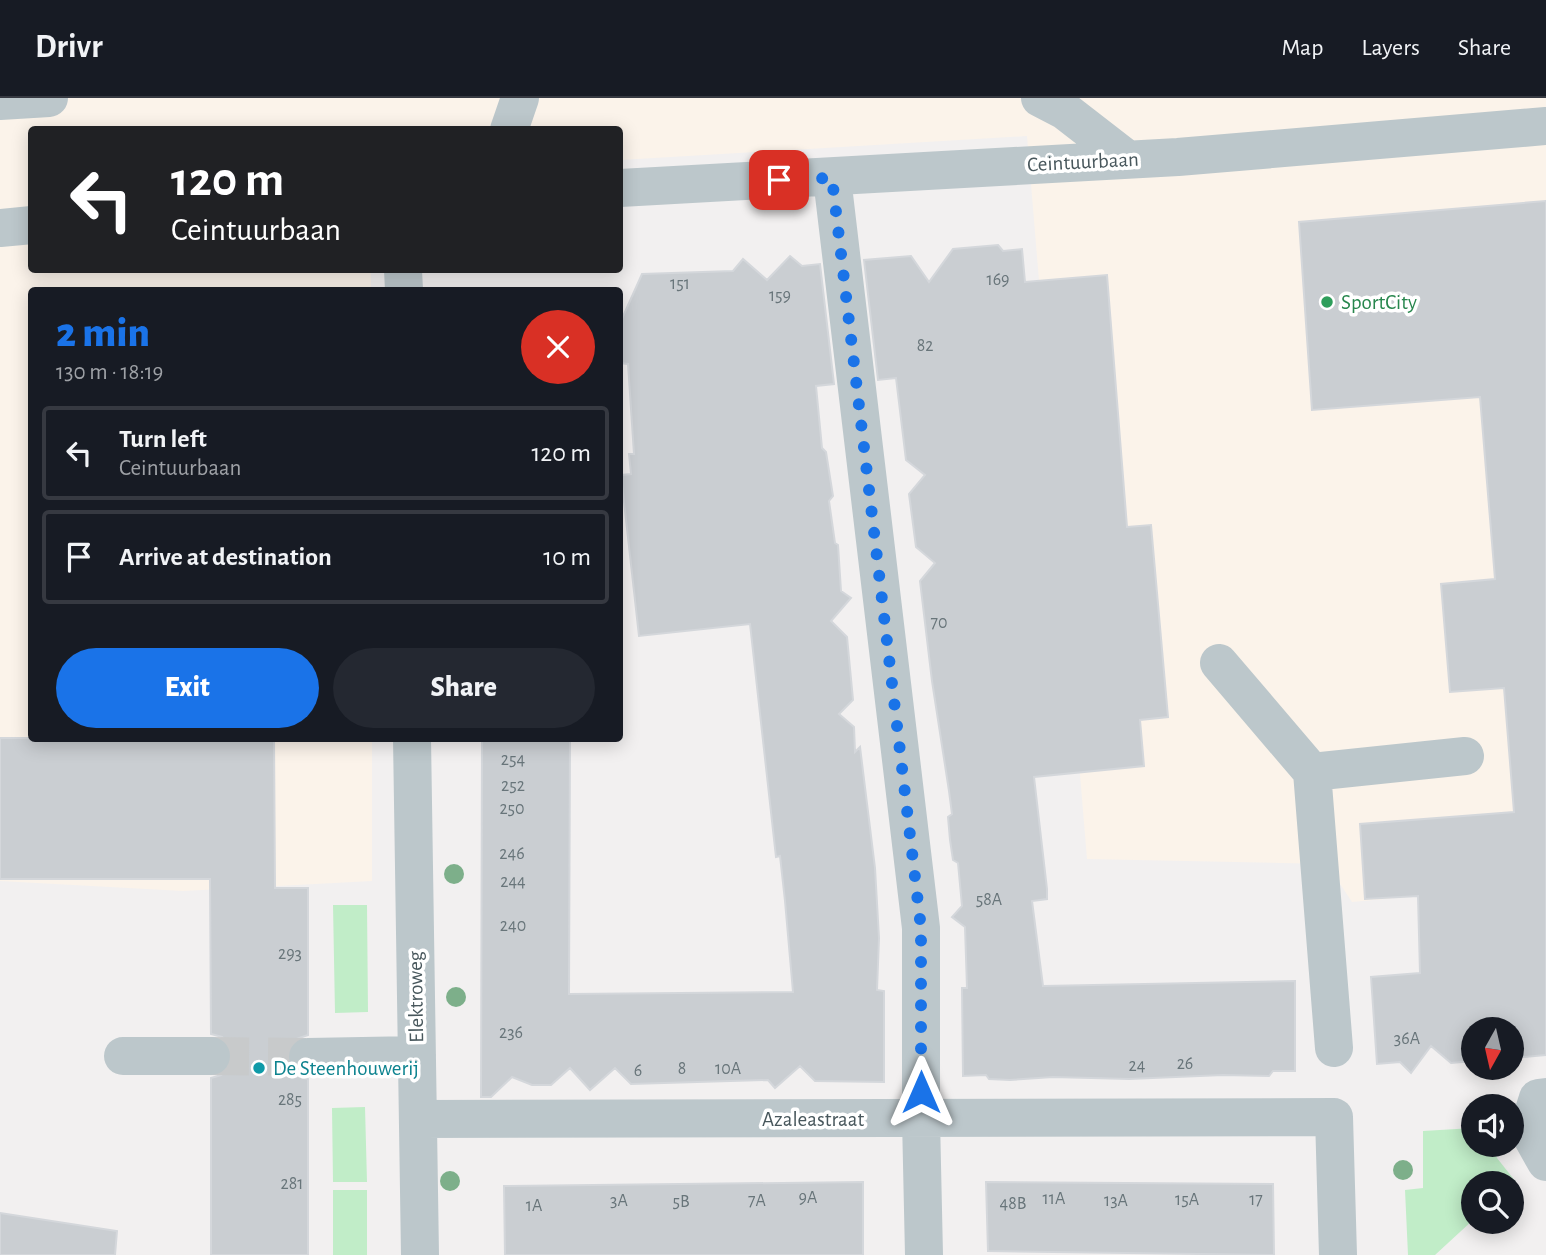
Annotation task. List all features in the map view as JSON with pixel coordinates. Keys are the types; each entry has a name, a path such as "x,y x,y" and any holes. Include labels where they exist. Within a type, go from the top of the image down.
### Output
{"street":[{"path":"0,102 49,98"},
{"path":"510,126 520,98"},
{"path":"1040,98 1065,111 1127,159"},
{"name":"Ceintuurbaan","path":"623,188 832,178 1127,159 1546,126"},
{"path":"832,178 921,928 924,1255"},
{"path":"0,228 28,225"},
{"path":"1219,663 1312,772 1334,1048"},
{"name":"Elektroweg","path":"412,742 420,1255"},
{"path":"1312,772 1465,757"},
{"path":"308,1057 417,1055"},
{"path":"123,1056 211,1056"},
{"path":"1542,1098 1528,1130 1546,1162"},
{"name":"Azaleastraat","path":"418,1119 1334,1117 1338,1255"}],"shaded area":[{"path":"0,98 1546,98 1546,884 1352,902 1327,864 1087,859 1027,136 623,160 623,126 28,126 28,273 371,273 371,287 28,287 28,742 372,742 372,881 183,891 0,881"}],"green space":[{"path":"333,905 367,905 368,1012 335,1013"},
{"path":"365,1107 367,1182 333,1182 332,1108"},
{"path":"1461,1129 1461,1157 1497,1157 1507,1171 1461,1171 1461,1231 1435,1255 1408,1255 1405,1190 1423,1188 1423,1131"},
{"path":"333,1190 367,1190 367,1255 333,1255"}],"building":[{"path":"1546,201 1546,1055 1524,1057 1524,1017 1461,1017 1461,1062 1451,1063 1431,1046 1411,1073 1400,1062 1377,1064 1371,977 1420,973 1418,896 1365,899 1360,824 1514,812 1504,688 1450,692 1441,584 1495,579 1480,397 1312,410 1299,222"},
{"path":"998,245 1003,251 1022,249 1025,282 1107,275 1127,527 1151,525 1168,717 1140,720 1144,766 1034,777 1047,889 1047,899 1032,901 1043,986 1295,981 1295,1071 1273,1071 1269,1076 1129,1079 1053,1077 1010,1080 989,1079 986,1075 963,1076 962,988 967,988 965,927 952,917 962,906 958,863 953,860 950,840 948,817 952,814 920,581 935,563 916,547 909,494 925,475 906,460 896,378 878,380 864,260 911,256 929,282 953,249"},
{"path":"790,256 802,266 820,264 834,384 816,386 822,448 826,452 833,496 829,501 835,543 838,545 841,591 851,598 831,621 847,637 853,700 839,714 854,727 855,752 860,747 875,868 879,938 877,990 884,991 884,1082 815,1081 800,1066 775,1088 768,1080 631,1084 615,1068 590,1090 570,1068 551,1085 532,1085 512,1077 491,1097 481,1097 482,742 570,742 569,994 793,992 780,856 776,857 750,624 639,636 623,493 623,475 631,474 629,454 634,454 628,364 623,363 623,316 642,274 733,271 743,259 767,280"},
{"path":"0,738 28,738 28,742 274,742 275,888 308,888 308,1035 296,1039 289,1046 286,1057 290,1069 297,1076 308,1079 308,1255 211,1255 211,1078 221,1075 230,1067 233,1055 230,1046 222,1037 211,1034 210,879 0,879"},
{"path":"863,1182 863,1255 505,1255 504,1186"},
{"path":"986,1182 1273,1184 1274,1255 988,1251"},
{"path":"0,1213 117,1231 115,1255 0,1255"}],"tunnel":[{"path":"211,1056 308,1057"}],"place":[{"name":"SportCity","path":"1327,302"},
{"name":"De Steenhouwerij","path":"259,1068"}],"route":[{"path":"779,180 832,178 921,928 921,1092"}]}
